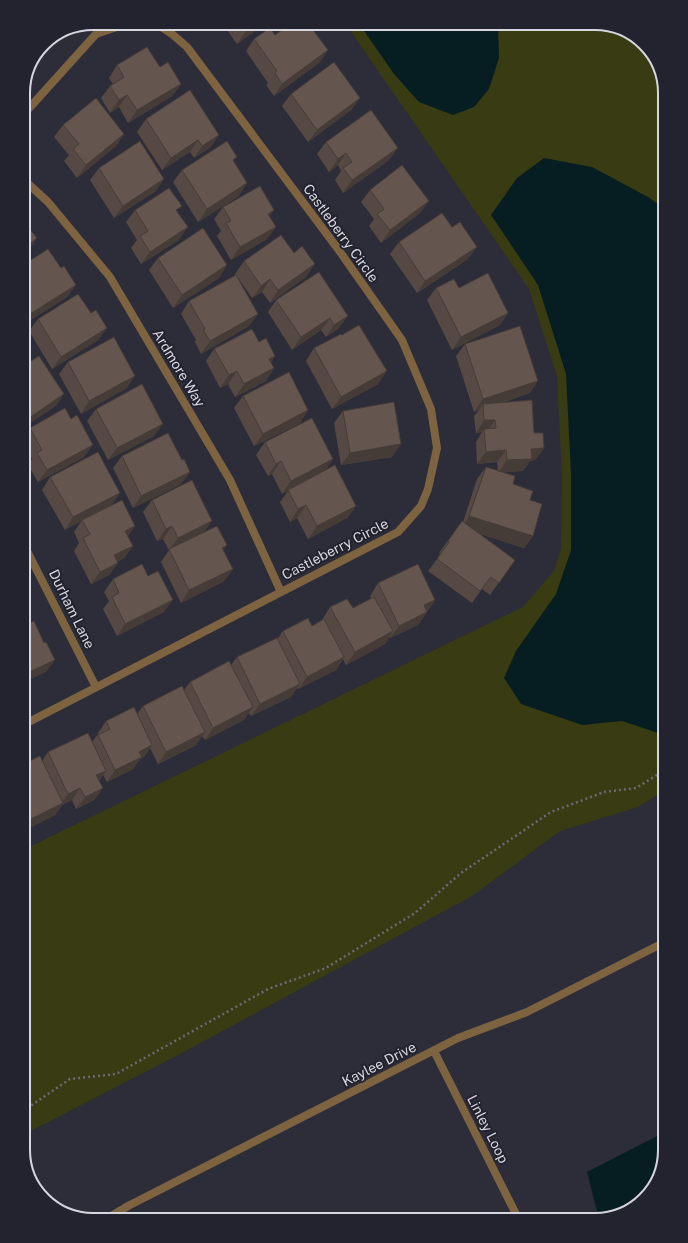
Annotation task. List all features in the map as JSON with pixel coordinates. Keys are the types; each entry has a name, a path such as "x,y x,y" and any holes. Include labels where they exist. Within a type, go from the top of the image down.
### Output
{"street":[{"path":"30,107 96,34 108,30"},
{"name":"Castleberry Circle","path":"30,721 398,532 421,506 428,489 438,448 431,409 402,340 343,255 187,47 166,30"},
{"name":"Ardmore Way","path":"30,185 48,202 110,277 230,480 281,592"},
{"name":"Durham Lane","path":"30,557 96,687"},
{"name":"Kaylee Drive","path":"116,1213 458,1038 527,1012 658,946"},
{"name":"Linley Loop","path":"434,1051 515,1213"}],"path":[{"path":"30,1106 70,1079 116,1074 268,988 326,968 415,913 461,873 551,812 604,792 636,788 658,774"}],"green space":[{"path":"350,30 599,30 611,32 627,38 640,48 650,61 657,81 658,93 658,794 638,807 560,831 472,896 182,1053 30,1131 30,847 523,607 554,571 561,549 562,475 557,376 529,289"}],"shaded area":[{"path":"363,30 498,30 499,58 489,89 474,107 453,115 419,102 394,74"},
{"path":"544,158 592,167 648,197 658,204 658,733 622,721 582,725 521,704 504,678 516,651 556,594 571,550 571,474 566,374 538,285 491,215 517,178"},
{"path":"658,1136 656,1166 652,1178 640,1195 627,1205 607,1212 597,1213 587,1172"}],"building":[{"path":"267,30 271,30 275,35 282,30 313,30 328,50 282,84 275,73 277,71 254,39"},
{"path":"147,47 160,67 168,62 181,84 137,110 127,95 119,100 110,86 124,77 117,65"},
{"path":"334,62 360,98 317,130 291,94"},
{"path":"190,90 219,135 202,146 198,140 171,158 146,119"},
{"path":"96,98 124,134 86,165 73,149 79,144 63,125"},
{"path":"371,110 398,148 352,180 343,168 352,162 346,153 338,159 326,142"},
{"path":"140,141 164,179 123,206 99,168"},
{"path":"227,141 237,157 233,160 247,183 207,209 182,170"},
{"path":"402,165 429,201 390,230 377,214 384,209 370,190"},
{"path":"260,186 274,210 268,214 276,227 240,247 226,223 231,221 223,207"},
{"path":"169,188 182,206 176,210 188,227 150,252 140,236 148,231 135,210"},
{"path":"442,213 452,227 460,222 477,247 425,281 399,242"},
{"path":"203,228 227,265 182,295 158,258"},
{"path":"30,230 37,238 30,244"},
{"path":"281,235 294,253 302,246 315,264 278,290 270,279 261,286 244,261"},
{"path":"48,249 61,268 64,266 76,285 30,314 30,261"},
{"path":"319,272 348,316 334,325 330,318 301,337 276,300"},
{"path":"488,273 508,313 461,337 436,288 454,279 459,288"},
{"path":"236,275 258,314 210,341 189,301"},
{"path":"78,294 91,313 96,310 107,328 61,357 38,319"},
{"path":"359,325 387,371 341,397 314,348"},
{"path":"520,326 538,381 483,399 465,344"},
{"path":"252,329 259,342 266,338 275,356 269,359 274,368 244,384 237,371 229,375 214,349"},
{"path":"114,337 135,376 89,401 68,362"},
{"path":"39,356 64,394 30,417 30,362"},
{"path":"289,372 308,410 263,434 243,396"},
{"path":"142,384 163,424 117,448 96,409"},
{"path":"532,400 534,433 543,433 544,448 531,449 532,459 507,460 506,450 486,452 484,429 496,428 495,420 484,420 483,404"},
{"path":"394,402 401,444 350,453 343,411"},
{"path":"65,408 71,419 77,415 93,445 47,470 37,453 42,450 30,428"},
{"path":"312,418 333,459 291,481 281,461 276,464 265,442"},
{"path":"168,433 190,472 141,496 122,456"},
{"path":"98,452 120,493 73,517 50,477"},
{"path":"335,465 356,506 317,526 306,505 298,509 288,490"},
{"path":"486,467 515,476 513,484 533,491 530,500 542,504 533,536 469,516"},
{"path":"192,480 212,521 178,538 172,526 166,529 152,500"},
{"path":"122,500 135,526 125,531 133,546 114,555 118,563 100,572 83,538 90,534 82,520"},
{"path":"462,521 515,560 499,583 491,577 480,591 437,559"},
{"path":"217,526 227,545 222,548 233,569 189,590 169,549"},
{"path":"142,564 148,576 158,571 173,600 125,624 112,597 119,593 113,579"},
{"path":"418,564 435,600 424,605 427,612 399,626 378,583"},
{"path":"374,597 393,631 355,652 330,607 347,599 353,608"},
{"path":"308,618 312,626 324,619 344,657 307,677 283,631"},
{"path":"34,621 44,643 46,642 55,660 30,672 30,623"},
{"path":"277,638 300,684 260,704 237,657"},
{"path":"229,661 253,707 213,728 190,682"},
{"path":"182,686 205,732 166,752 143,706"},
{"path":"134,707 152,745 139,752 142,757 115,770 98,735 110,729 106,721"},
{"path":"88,733 106,771 96,775 103,788 85,797 80,788 68,794 48,752"},
{"path":"40,756 63,803 30,820 30,761"}]}
